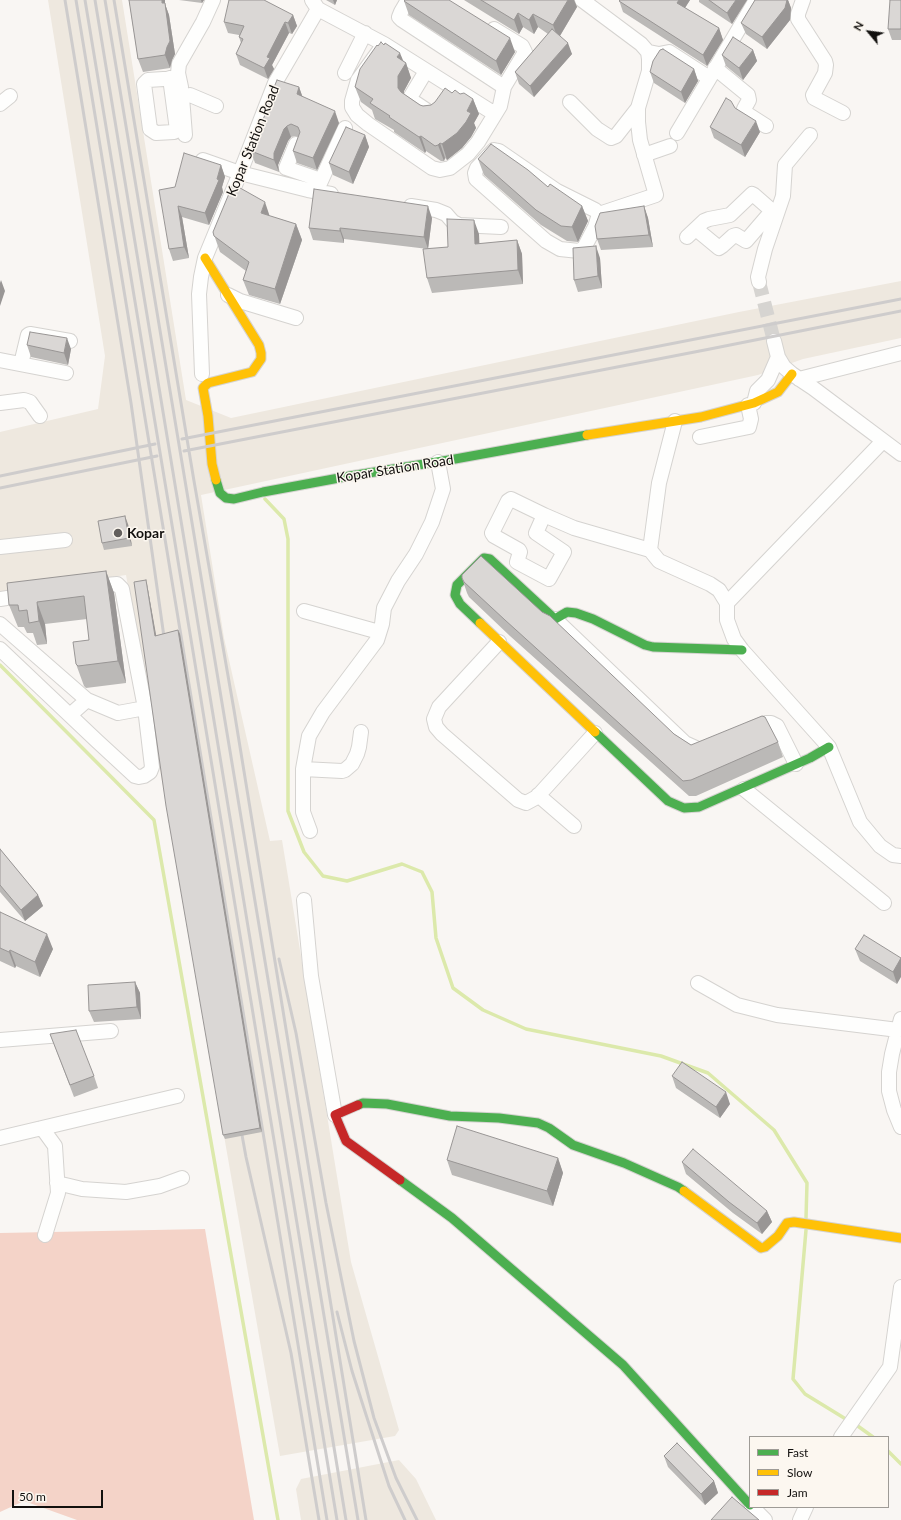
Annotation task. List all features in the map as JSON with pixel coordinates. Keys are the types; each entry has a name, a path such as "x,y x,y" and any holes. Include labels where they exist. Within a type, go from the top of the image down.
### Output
{"street":[{"path":"185,136 182,97 174,78 179,64 203,22 212,0"},
{"path":"408,0 399,16 402,20 504,87"},
{"path":"582,0 641,44 648,52 649,60 648,71 638,108 638,122 640,140 656,195 599,214"},
{"path":"677,133 709,71 756,0"},
{"path":"803,0 798,14 798,19 826,65 825,74 813,95 814,98 843,113"},
{"path":"315,5 384,44 495,114"},
{"name":"Kopar Station Road","path":"202,374 199,294 205,258 275,83 315,5"},
{"path":"384,44 358,80 352,101 352,107 357,115 368,124 432,168 440,170 450,168 468,154 478,142 500,106 504,87 525,52 522,46 482,21"},
{"path":"345,73 365,33"},
{"path":"648,52 659,54 669,52 709,71 748,95 749,100 744,112 766,126"},
{"path":"426,71 412,93 411,100 430,113 434,112 451,87"},
{"path":"182,97 190,95 216,106"},
{"path":"570,102 597,129 611,138 616,136 638,108"},
{"path":"319,186 345,128"},
{"path":"759,282 758,277 765,249 783,196 785,165 810,135"},
{"path":"296,144 286,168 319,186 346,196"},
{"path":"644,155 670,146"},
{"path":"497,150 557,191 595,210 599,214 584,248 578,251 560,249 546,241 476,179 475,173 491,153 497,150"},
{"path":"191,155 240,173 319,186"},
{"path":"752,194 770,209 771,212 746,241 736,235 719,248 691,233 709,219 730,215 752,194"},
{"path":"399,204 436,210 446,214 453,222 459,225 502,227"},
{"path":"205,258 227,294 240,301 296,318"},
{"name":"Kopar Station Road","path":"227,294 258,345 261,353 261,359 252,372 208,383 203,388 208,416 212,464 220,493 226,498 234,499 263,492 438,462 543,442 701,417 751,404 778,392 796,376"},
{"path":"21,364 28,335 30,334 70,341"},
{"path":"774,340 778,357 784,367 901,454"},
{"path":"796,376 901,353"},
{"path":"700,437 749,427 751,419 751,404 757,391 768,380 778,357"},
{"path":"0,360 66,373"},
{"path":"0,403 24,400 30,402 40,416"},
{"path":"650,550 659,483 675,421"},
{"path":"727,603 883,441"},
{"path":"310,831 303,812 303,769 309,736 323,712 377,640 386,604 398,581 416,554 432,522 443,489 438,462"},
{"path":"544,515 536,531 537,535 564,552 548,579 517,562 520,552 519,550 494,536 492,533 508,501 511,499 574,528 650,550 659,560 710,584 719,590 727,603 727,620 734,639 742,650 829,747 860,822 880,846 893,855 901,856"},
{"path":"542,539 557,533 563,523"},
{"path":"0,547 65,540"},
{"path":"712,746 705,748 694,748 685,743 555,619 490,560 484,558 480,561 457,585 454,595 460,604 668,801 684,808 699,807 744,789 810,758 829,747"},
{"path":"0,649 135,776 139,777 150,772 152,766 145,708 122,589 120,586 113,584 83,588"},
{"path":"0,599 38,594"},
{"path":"304,611 380,632"},
{"path":"555,619 567,612 576,613 593,619 645,645 653,647 742,650"},
{"path":"0,624 88,700 118,713 145,708"},
{"path":"499,642 439,707 434,718 436,727 442,734 518,800 526,802 532,800 538,795 596,733"},
{"path":"70,715 88,700"},
{"path":"738,734 766,723 771,723 777,726 796,764"},
{"path":"303,769 345,770 352,764 357,754 361,732"},
{"path":"744,789 884,903"},
{"path":"538,795 574,826"},
{"path":"304,900 311,976 335,1115 346,1141 452,1218 623,1365 749,1504"},
{"path":"698,983 737,1005 776,1015 900,1024 889,1072 889,1091 894,1110 901,1127"},
{"path":"0,1040 110,1031"},
{"path":"0,1138 177,1096"},
{"path":"335,1115 363,1103 387,1104 450,1116 499,1118 538,1123 549,1128 573,1145 624,1163 678,1187 761,1248 778,1236 787,1223 794,1222 901,1238"},
{"path":"42,1128 54,1146 58,1194 45,1235"},
{"path":"57,1183 82,1189 126,1192 160,1186 182,1178"},
{"path":"848,1427 890,1367 901,1287"},
{"path":"753,1508 765,1520"},
{"path":"800,1520 806,1508"}],"shaded area":[{"path":"48,0 122,0 186,400 231,418 739,312 901,281 901,338 803,359 758,375 201,495 224,638 270,841 282,840 351,1262 399,1430 395,1436 280,1456 126,575 0,593 0,432 98,409 105,356"},
{"path":"205,1229 254,1520 77,1520 24,1501 0,1512 0,1233"},
{"path":"399,1460 416,1479 436,1520 301,1520 296,1489 301,1479"}],"building":[{"path":"129,0 162,0 162,3 165,3 170,41 165,55 138,59"},
{"path":"229,0 264,0 293,15 288,23 285,22 267,57 270,58 264,68 236,54 243,39 239,37 244,26 224,22"},
{"path":"449,0 510,38 496,61 404,1"},
{"path":"481,0 568,0 553,25 533,14 529,20 518,13 514,20"},
{"path":"679,0 677,3 719,28 703,55 619,1"},
{"path":"709,0 736,0 727,13"},
{"path":"755,0 787,0 785,8 762,37 741,23"},
{"path":"890,0 901,0 901,29 888,29"},
{"path":"552,29 568,43 530,86 515,72"},
{"path":"733,37 753,50 739,68 722,55"},
{"path":"381,42 400,53 397,57 406,63 398,76 398,88 401,92 420,105 431,105 445,88 452,93 455,90 460,94 464,93 473,99 467,111 471,113 466,122 457,133 442,144 440,143 435,146 421,136 419,137 370,103 373,99 355,87 360,69 377,45 378,46"},
{"path":"663,49 694,69 681,92 650,72 653,61 660,50"},
{"path":"277,80 299,87 297,94 335,111 313,158 293,151 300,132 298,127 291,124 284,129 274,153 274,160 251,151 266,112 264,112"},
{"path":"726,98 731,101 735,108 756,121 741,145 710,127"},
{"path":"346,127 365,135 349,172 329,163"},
{"path":"491,144 528,170 548,187 550,184 582,206 572,227 561,226 536,210 478,159"},
{"path":"184,153 221,165 217,179 219,180 205,213 178,206 184,247 169,249 159,190 175,187"},
{"path":"233,184 265,202 261,213 296,224 275,289 243,280 249,262 214,236 213,232"},
{"path":"314,189 428,206 424,237 340,228 340,231 309,228"},
{"path":"644,206 649,235 597,239 595,226 600,213"},
{"path":"447,219 474,220 475,244 517,240 518,270 427,278 423,249 448,247"},
{"path":"596,246 598,276 574,280 573,248"},
{"path":"30,332 67,338 64,353 27,345"},
{"path":"125,516 129,538 102,543 98,521"},
{"path":"481,556 542,612 550,616 674,734 691,745 762,716 765,717 778,742 691,780 683,781 464,582 462,575"},
{"path":"106,571 118,661 78,666 76,664 73,642 89,640 84,596 37,602 39,621 29,623 27,610 19,611 18,605 9,605 7,583"},
{"path":"146,580 155,636 178,630 260,1128 223,1135 166,806 134,582"},
{"path":"0,849 38,895 21,910 0,885"},
{"path":"0,912 47,934 35,962 10,950 9,952 0,948"},
{"path":"864,935 901,958 893,972 855,949"},
{"path":"135,982 137,1007 89,1011 88,985"},
{"path":"76,1030 94,1076 70,1085 50,1034"},
{"path":"682,1062 726,1092 716,1107 672,1076"},
{"path":"457,1126 558,1158 547,1191 447,1160"},
{"path":"693,1149 767,1211 757,1223 729,1202 682,1162"},
{"path":"677,1443 714,1481 701,1494 664,1456"},
{"path":"732,1497 759,1520 711,1520"}],"waterway":[{"path":"265,499 284,519 288,539 288,811 304,852 323,876 347,881 402,864 422,872 432,892 436,938 453,988 483,1010 526,1029 661,1056 708,1073 774,1130 807,1183 806,1218"},
{"path":"0,665 154,820 278,1520"},
{"path":"806,1230 793,1379 805,1394 849,1421"},
{"path":"855,1424 872,1436"},
{"path":"889,1452 901,1464"}],"tunnel":[{"path":"759,282 774,341"}],"railway":[{"path":"65,0 131,403 165,644"},
{"path":"76,0 327,1520"},
{"path":"85,0 337,1520"},
{"path":"95,0 346,1520"},
{"path":"105,0 358,1520"},
{"path":"114,0 194,481 234,710 366,1520"},
{"path":"182,439 901,299"},
{"path":"184,451 901,311"},
{"path":"0,476 155,444"},
{"path":"0,488 157,456"},
{"path":"279,959 296,1033 326,1203 354,1341 374,1418 396,1478 417,1520"},
{"path":"240,1124 246,1157 291,1353 319,1520"},
{"path":"337,1312 352,1371 389,1486 405,1520"}],"traffic: fast":[{"path":"216,480 220,493 226,498 234,499 263,492 350,476 587,435"},
{"path":"480,623 460,604 455,595 457,585 484,558 490,559 555,619 567,612 576,613 593,619 645,645 653,647 742,650"},
{"path":"595,732 668,801 684,808 699,807 810,758 829,747"},
{"path":"358,1105 363,1103 387,1104 450,1116 499,1118 538,1123 549,1128 573,1145 624,1163 684,1191"},
{"path":"400,1180 452,1218 623,1365 749,1504"}],"traffic: slow":[{"path":"205,258 259,345 261,353 261,359 252,372 208,383 203,388 208,416 212,464 216,480"},
{"path":"587,435 701,417 754,403 778,392 792,374"},
{"path":"480,623 595,732"},
{"path":"684,1191 761,1248 765,1247 778,1236 787,1223 794,1222 901,1238"}],"traffic: jam":[{"path":"358,1105 335,1115 346,1141 400,1180"}],"place":[{"name":"Kopar","path":"118,533"}]}
